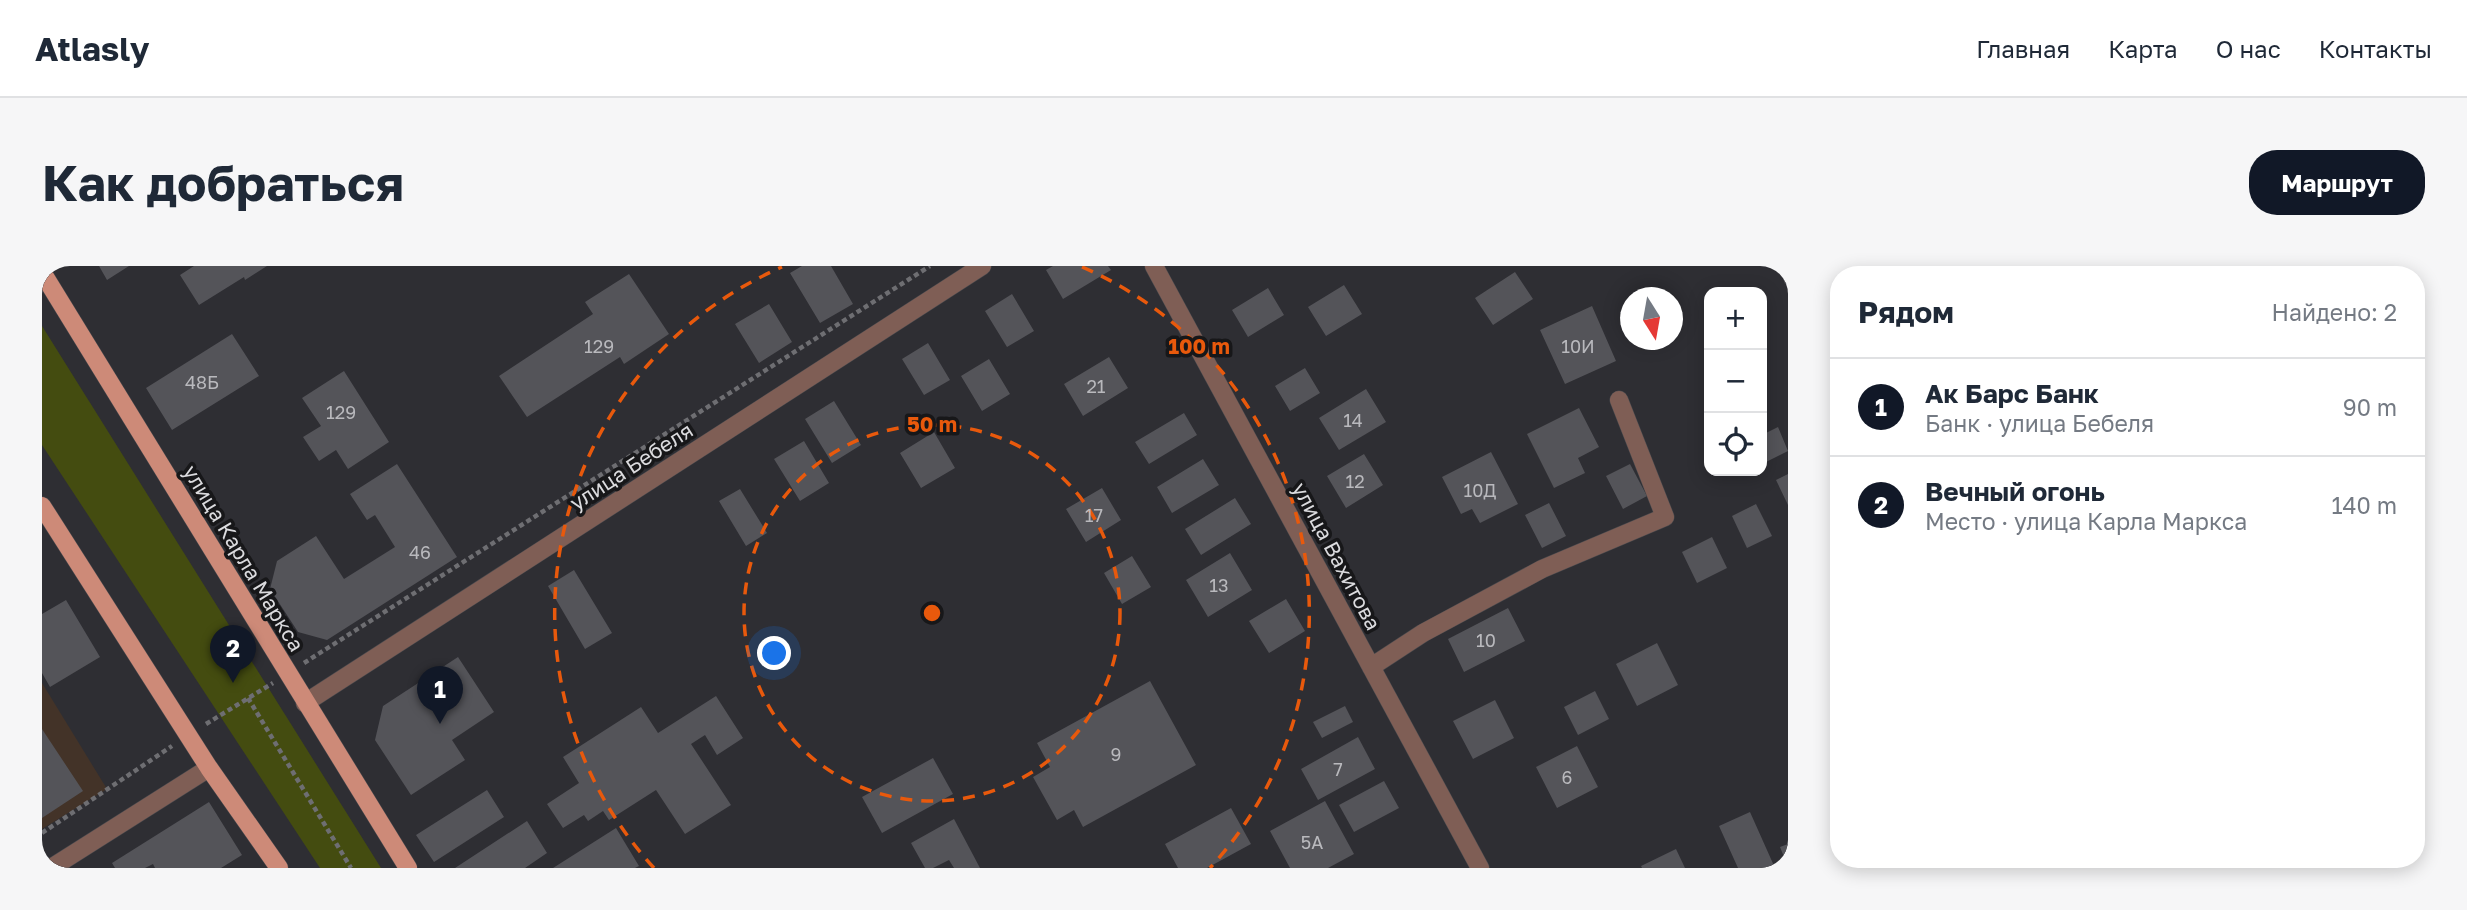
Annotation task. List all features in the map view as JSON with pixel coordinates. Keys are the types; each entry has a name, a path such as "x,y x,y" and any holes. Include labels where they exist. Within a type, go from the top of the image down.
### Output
{"main road":[{"name":"улица Карла Маркса","path":"42,272 408,868"},
{"path":"42,506 188,736 279,868"}],"street":[{"name":"улица Бебеля","path":"305,704 982,266"},
{"name":"улица Вахитова","path":"1154,266 1480,868"},
{"path":"1371,667 1462,611 1542,569 1665,517 1619,400"},
{"path":"51,868 209,768"}],"path":[{"path":"42,833 188,736 930,266"},
{"path":"248,698 351,868"}],"shaded area":[{"path":"42,683 107,789 42,829"}],"green space":[{"path":"42,326 381,868 320,868 42,445"}],"building":[{"path":"99,266 129,266 107,280"},
{"path":"194,266 267,266 199,305 180,275"},
{"path":"802,266 831,266 853,304 820,323 790,273"},
{"path":"1053,266 1108,266 1111,270 1063,299 1046,270"},
{"path":"1779,266 1788,266 1788,283 1785,284"},
{"path":"1515,272 1533,299 1493,325 1475,298"},
{"path":"629,274 669,334 624,364 620,357 527,417 499,376 593,314 585,302"},
{"path":"1344,285 1362,314 1326,336 1308,307"},
{"path":"1268,288 1284,315 1248,337 1232,310"},
{"path":"1012,294 1034,331 1007,347 985,311"},
{"path":"769,304 792,342 759,363 735,324"},
{"path":"1592,306 1616,361 1565,384 1540,330"},
{"path":"232,334 259,376 172,430 146,388"},
{"path":"928,343 950,380 924,395 902,359"},
{"path":"1109,357 1128,388 1083,416 1064,384"},
{"path":"989,359 1010,394 982,411 961,376"},
{"path":"1305,368 1320,393 1290,411 1275,386"},
{"path":"344,371 389,442 348,469 336,450 319,461 303,437 321,426 302,398"},
{"path":"1366,389 1386,422 1339,450 1319,418"},
{"path":"834,401 861,445 832,463 805,419"},
{"path":"1579,408 1599,447 1578,458 1585,473 1554,488 1527,434"},
{"path":"1184,413 1197,435 1149,464 1135,442"},
{"path":"1778,427 1788,451 1767,462 1767,432"},
{"path":"934,432 955,468 921,488 900,453"},
{"path":"804,441 829,483 800,501 774,459"},
{"path":"1491,452 1518,504 1480,523 1472,509 1461,514 1442,477"},
{"path":"1364,454 1383,485 1346,508 1327,476"},
{"path":"1203,459 1219,485 1172,513 1157,487"},
{"path":"397,464 457,557 327,640 298,632 270,589 277,561 316,536 344,579 395,547 375,515 367,520 350,494"},
{"path":"1630,464 1647,496 1623,509 1606,476"},
{"path":"1788,474 1788,505 1776,480"},
{"path":"1102,488 1121,520 1086,542 1066,509"},
{"path":"740,489 767,533 746,546 719,501"},
{"path":"1235,498 1251,524 1201,555 1185,529"},
{"path":"1549,503 1566,536 1542,548 1525,515"},
{"path":"1756,504 1772,536 1747,548 1732,516"},
{"path":"1712,537 1727,568 1697,583 1682,552"},
{"path":"1230,553 1252,590 1208,617 1186,580"},
{"path":"1132,556 1151,587 1122,604 1104,573"},
{"path":"574,570 612,633 585,649 548,586"},
{"path":"1286,599 1305,631 1269,653 1249,621"},
{"path":"66,600 100,657 50,687 42,673 42,614"},
{"path":"1508,608 1525,641 1464,672 1448,639"},
{"path":"1657,643 1678,685 1637,706 1616,664"},
{"path":"458,657 494,712 452,740 465,760 411,795 375,740 383,706"},
{"path":"1150,681 1196,765 1083,827 1074,810 1057,820 1033,777 1050,767 1037,743"},
{"path":"1595,691 1609,719 1578,735 1564,707"},
{"path":"716,696 743,738 717,755 705,735 691,744 731,805 685,834 656,790 609,820 603,811 588,821 584,815 563,828 547,804 579,783 563,757 641,707 658,733"},
{"path":"1495,700 1514,738 1473,759 1453,721"},
{"path":"1345,706 1353,722 1322,738 1313,722"},
{"path":"42,729 83,791 42,818"},
{"path":"1358,737 1375,769 1318,800 1301,769"},
{"path":"1577,746 1598,787 1557,808 1536,767"},
{"path":"933,758 953,794 882,833 862,797"},
{"path":"1384,781 1399,808 1354,832 1339,805"},
{"path":"487,790 504,817 434,862 416,835"},
{"path":"1325,801 1354,854 1328,868 1290,868 1270,831"},
{"path":"209,802 242,855 221,868 155,868 153,864 145,868 115,868 112,863"},
{"path":"1231,808 1251,844 1207,868 1178,868 1165,844"},
{"path":"1750,812 1775,868 1738,868 1719,826"},
{"path":"954,819 980,868 954,868 949,860 933,868 925,868 911,843"},
{"path":"527,821 547,853 525,868 455,868"},
{"path":"616,828 639,866 553,868"},
{"path":"1788,844 1788,867 1780,847"},
{"path":"1676,849 1685,868 1642,868 1641,866"}],"place":[{"name":"Вечный огонь","path":"233,683"},
{"name":"Ак Барс Банк","path":"440,724"}]}
